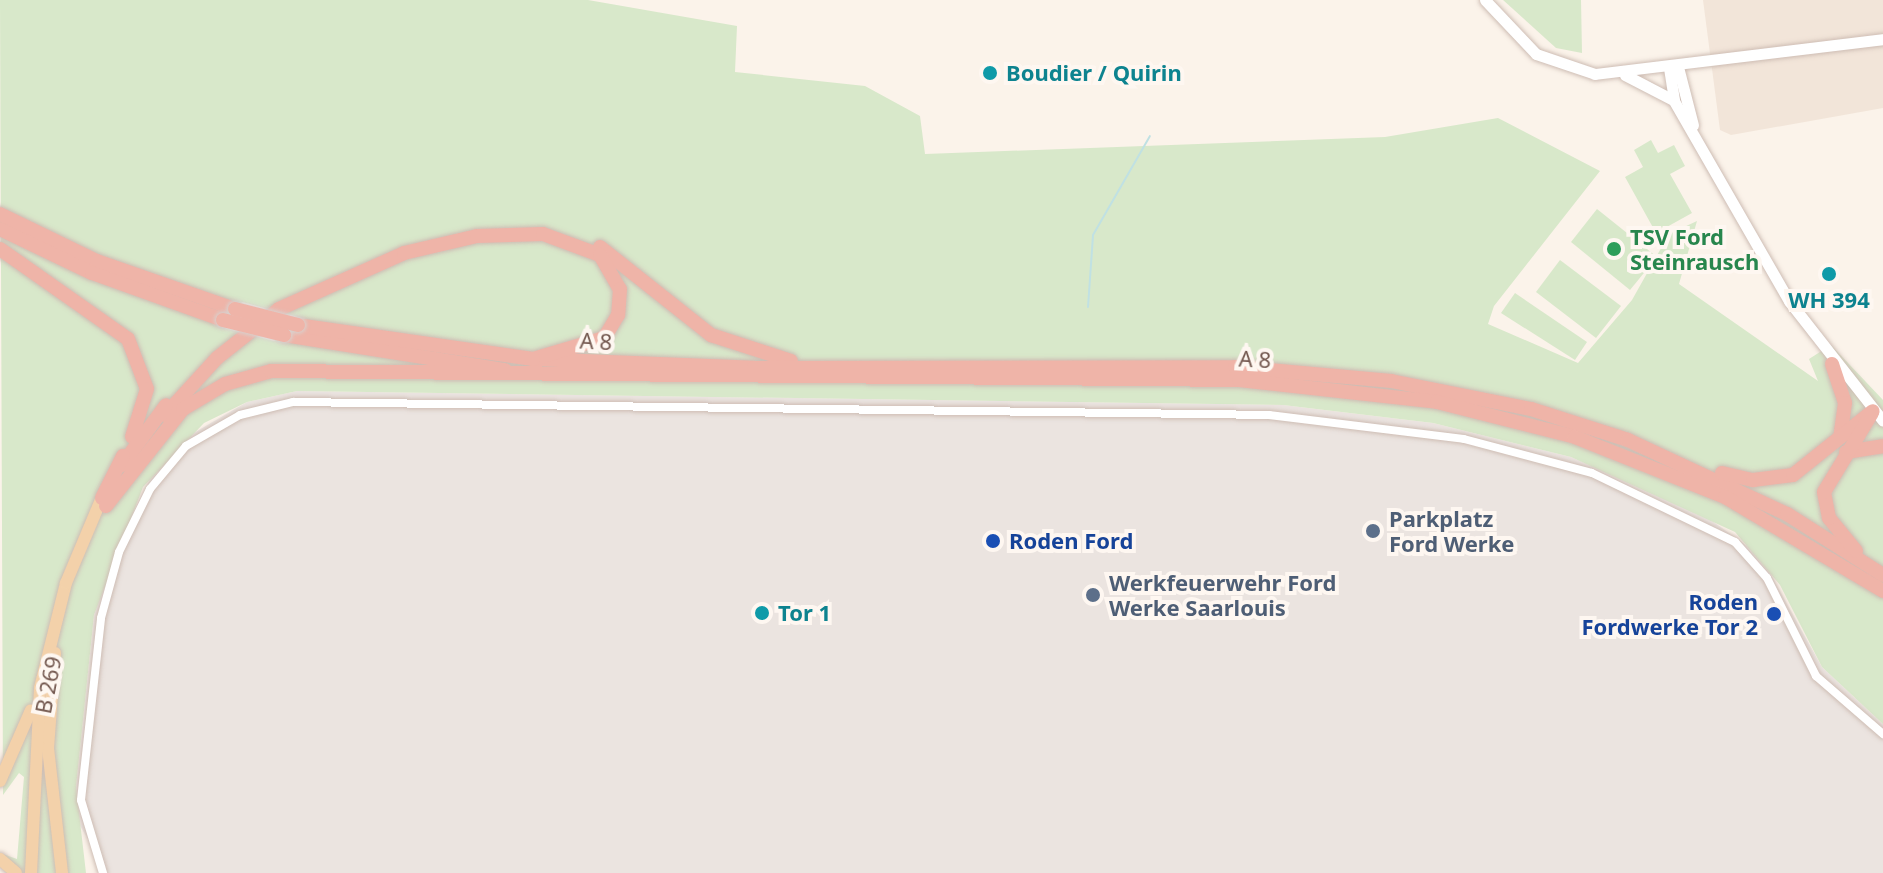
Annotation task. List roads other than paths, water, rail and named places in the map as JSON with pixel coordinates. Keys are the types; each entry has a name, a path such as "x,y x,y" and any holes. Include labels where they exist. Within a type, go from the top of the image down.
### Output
{"highway":[{"name":"A 8","path":"0,214 124,272 235,309 298,325 533,359 827,367 1040,365 1295,370 1473,395 1677,460 1787,514 1883,575"},
{"path":"103,504 173,396 248,324 338,271 477,230 521,225 569,232 610,252 711,335 827,367"},
{"name":"A 8","path":"0,229 105,279 223,320 284,335 547,373 580,376 1239,380 1437,402 1575,437 1673,473 1779,526 1883,591"},
{"path":"103,504 143,444 217,358 279,309 374,263 500,234 543,234 586,246 616,277 618,315 594,346 533,359"},
{"path":"0,249 113,324 138,354 146,405 103,504"},
{"path":"1832,364 1845,403 1841,447 1827,479 1825,505 1838,533 1883,575"},
{"path":"103,504 166,424 202,396 249,376 294,370 481,378 547,373"},
{"path":"1677,460 1735,477 1773,479 1810,466 1841,447 1878,416"},
{"path":"1841,447 1883,446"}],"main road":[{"name":"B 269","path":"33,873 38,754 54,641 103,504"},
{"path":"0,781 21,742 54,641"},
{"path":"54,641 48,748 62,873"},
{"path":"0,859 16,873"}],"street":[{"path":"1485,0 1511,35 1543,58 1581,71 1621,73 1673,68 1883,39"},
{"path":"1673,68 1674,101"},
{"path":"1673,68 1693,125"},
{"path":"1621,73 1674,101 1693,125 1832,364 1878,416"},
{"path":"103,873 81,800 101,618 119,552 156,479 186,446 240,415 293,402 1269,415 1464,439 1592,473 1735,542 1762,571 1816,676 1883,734"}],"waterway":[{"path":"1088,307 1093,235 1150,136"}],"place":[{"name":"Boudier / Quirin","path":"990,73"},
{"name":"TSV Ford Steinrausch","path":"1614,249"},
{"name":"WH 394","path":"1829,274"},
{"name":"Parkplatz Ford Werke","path":"1373,531"},
{"name":"Roden Ford","path":"993,541"},
{"name":"Werkfeuerwehr Ford Werke Saarlouis","path":"1093,595"},
{"name":"Tor 1","path":"762,613"},
{"name":"Roden Fordwerke Tor 2","path":"1774,614"}]}
